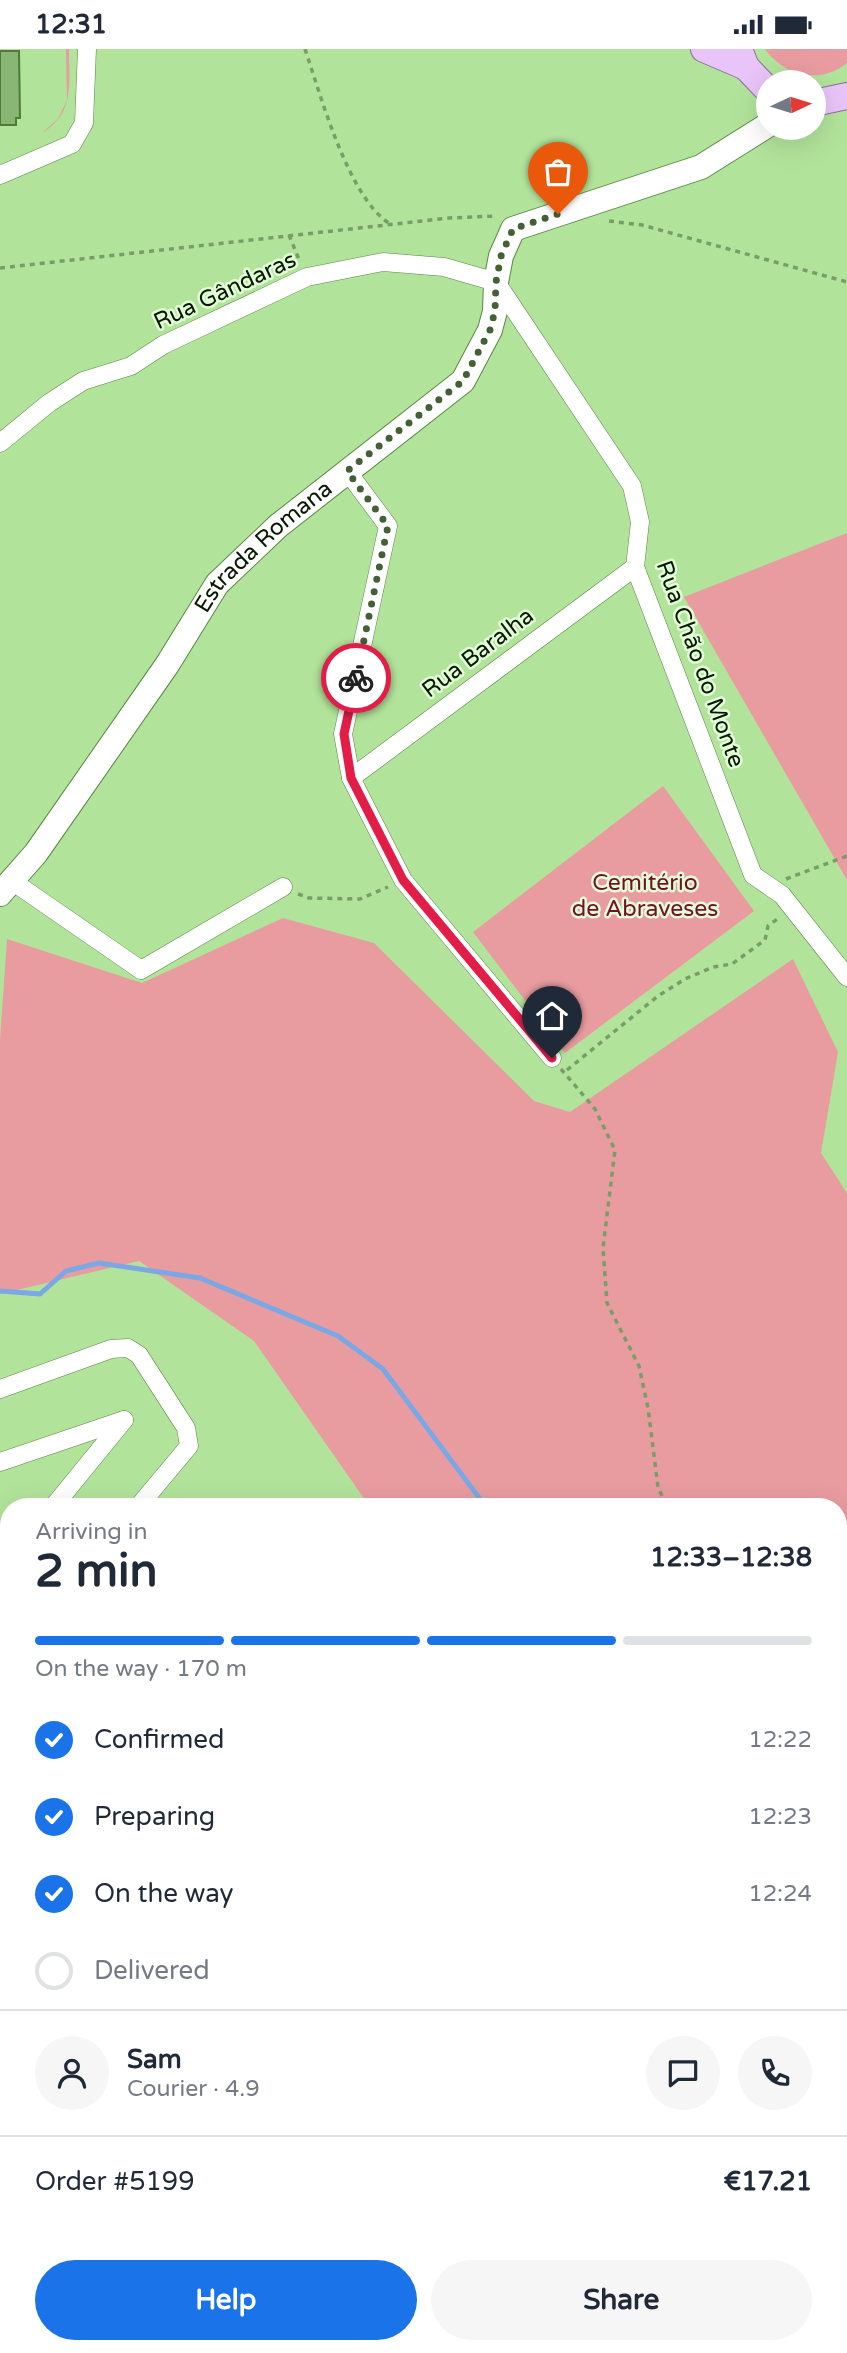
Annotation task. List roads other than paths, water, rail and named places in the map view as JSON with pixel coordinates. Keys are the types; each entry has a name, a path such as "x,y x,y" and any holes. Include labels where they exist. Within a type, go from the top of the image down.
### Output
{"main road":[{"path":"704,49 742,58 756,76"}],"street":[{"path":"0,175 72,144 84,123 87,49"},
{"name":"Estrada Romana","path":"6,887 36,853 217,584 278,526 463,381 490,330 495,311 496,282 501,256 513,229 701,167 756,132"},
{"name":"Rua Gândaras","path":"0,443 49,403 83,381 131,366 163,345 307,277 383,262 444,267 496,282"},
{"name":"Rua Chão do Monte","path":"496,282 632,486 640,521 635,567 753,875 793,907 847,977"},
{"path":"347,471 388,526 344,734 351,778 403,880 558,1065"},
{"name":"Rua Baralha","path":"351,778 635,567"},
{"path":"6,887 141,969 284,887"},
{"path":"0,1389 111,1349 128,1348 139,1355 186,1428 189,1446 146,1498"},
{"path":"0,1462 124,1420 60,1498"}],"waterway":[{"path":"0,1291 40,1294 66,1271 99,1263 200,1278 338,1336 383,1369 479,1498"}],"park label":[{"name":"Cemitério de Abraveses","path":"645,896"}]}
